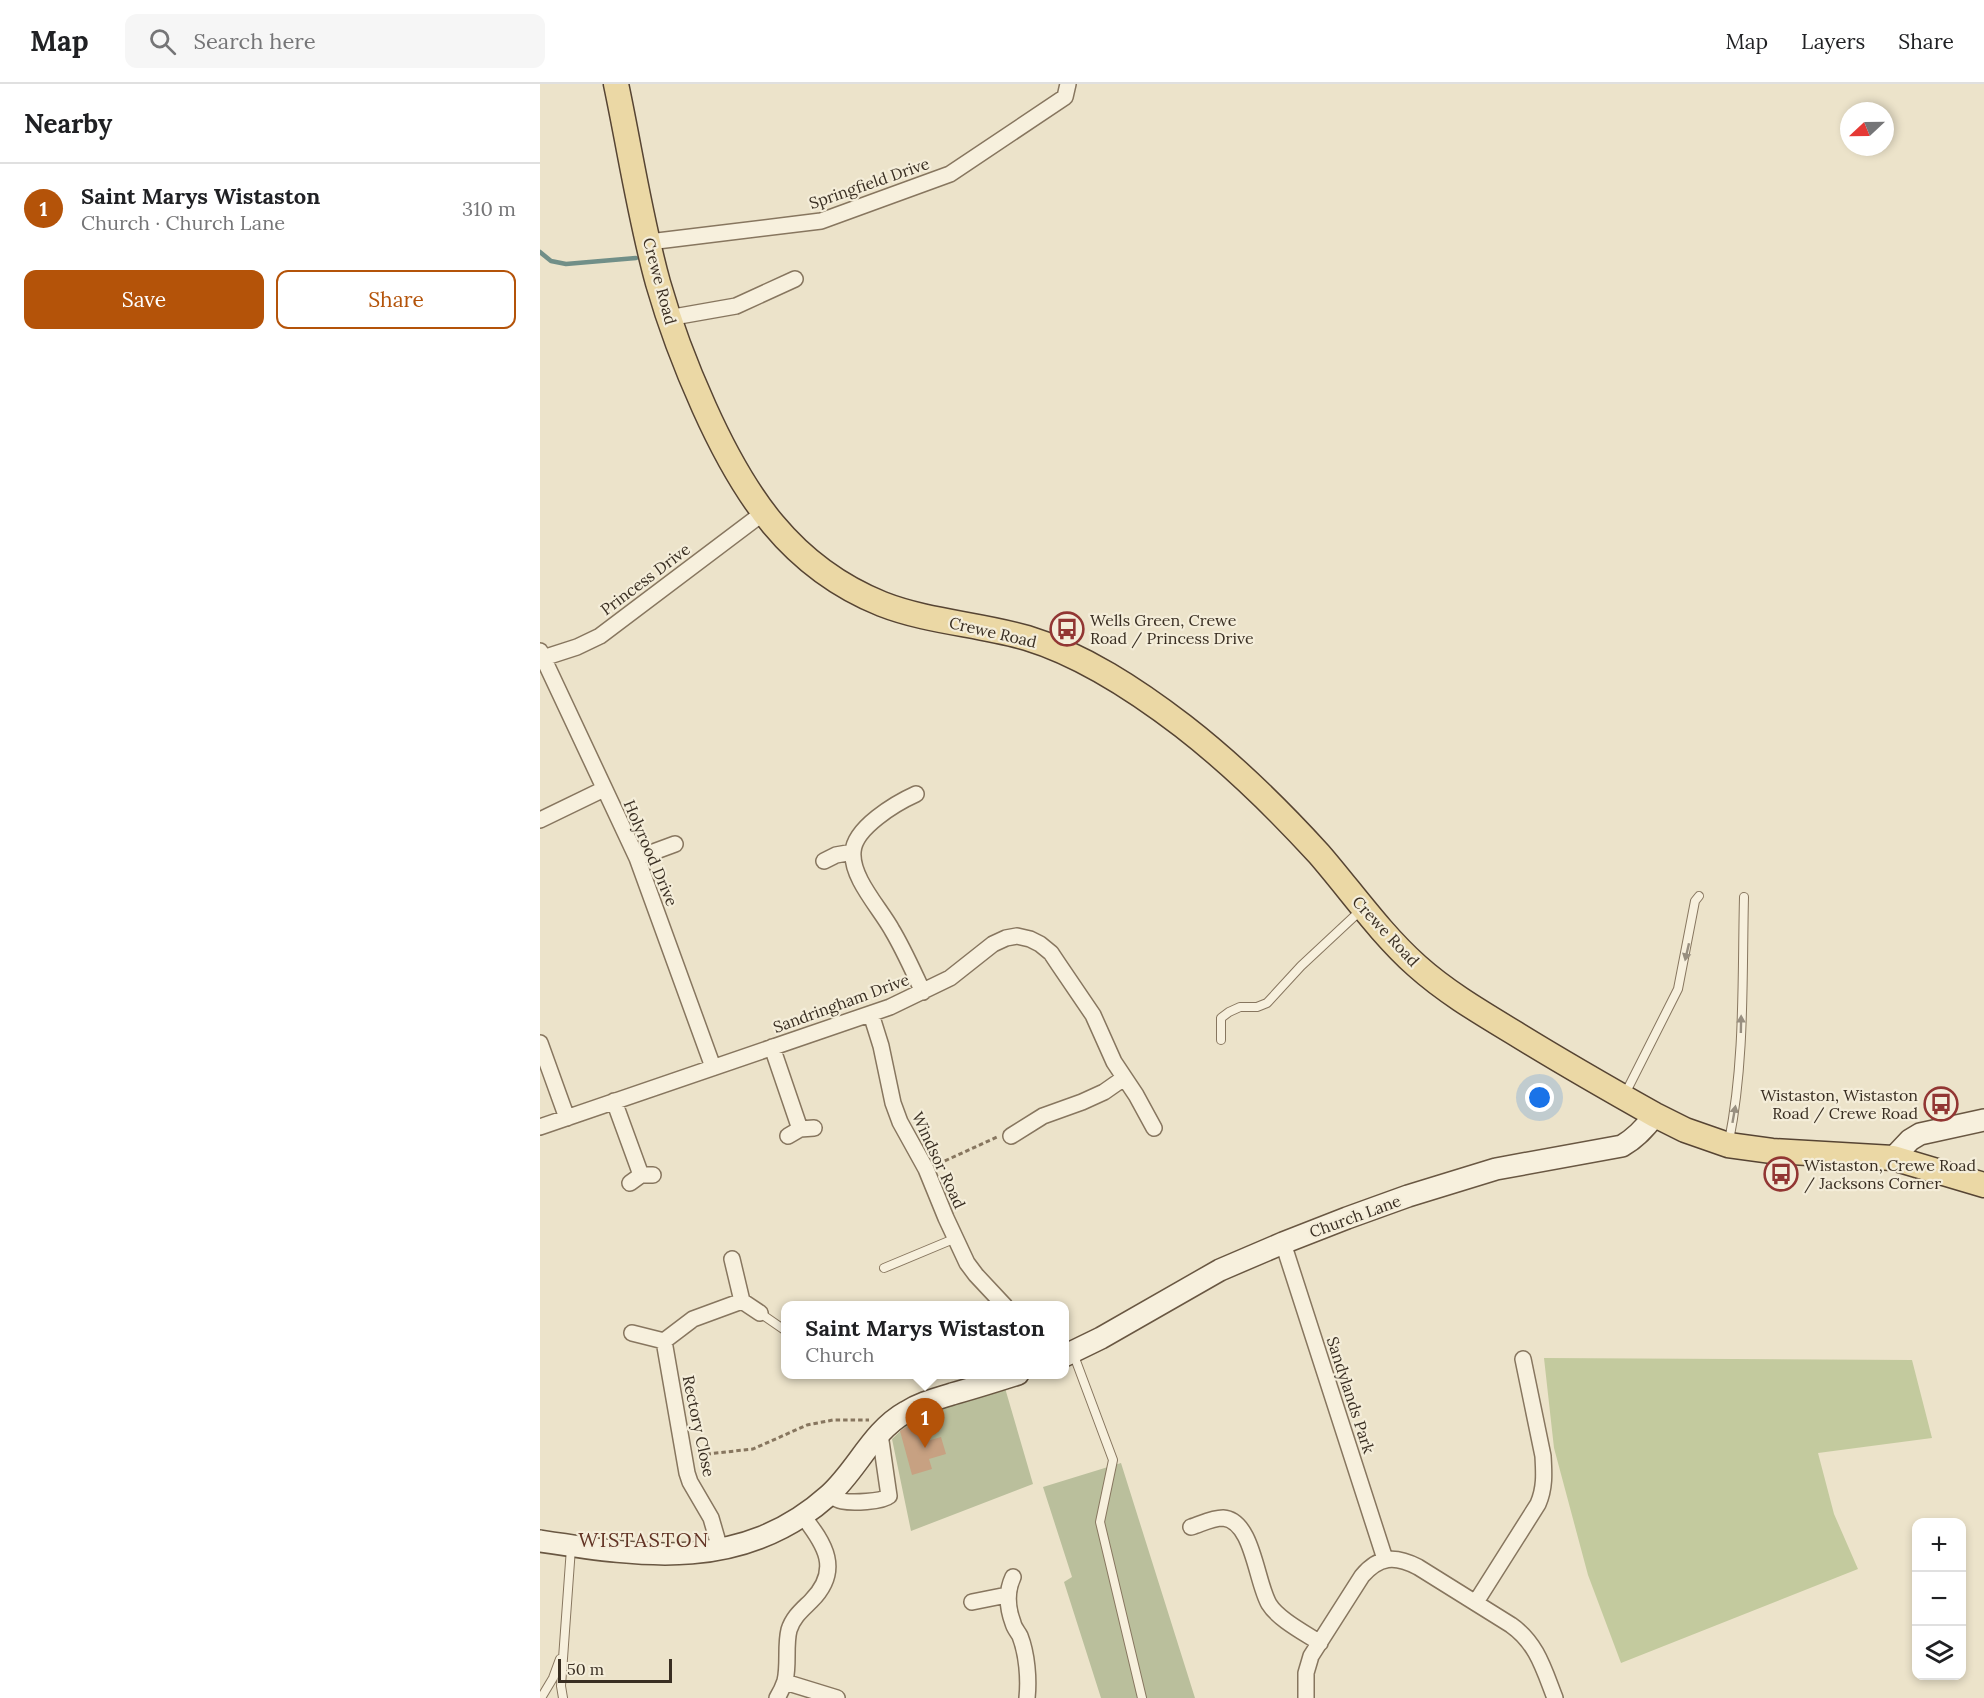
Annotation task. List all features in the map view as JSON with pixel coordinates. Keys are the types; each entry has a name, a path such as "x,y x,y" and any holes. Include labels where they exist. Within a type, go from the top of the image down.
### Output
{"main road":[{"name":"Crewe Road","path":"616,84 649,242 668,318 696,390 714,430 747,491 792,547 815,567 838,583 885,606 912,614 1026,638 1054,648 1090,665 1151,703 1206,744 1245,778 1319,855 1416,966 1476,1010 1655,1115 1685,1130 1728,1145 1772,1151 1893,1158"},
{"path":"1893,1158 1984,1185"}],"street":[{"name":"Springfield Drive","path":"649,242 820,221 950,174 1065,97 1068,84"},
{"path":"668,318 736,306 795,279"},
{"name":"Princess Drive","path":"541,656 577,647 600,636 764,513"},
{"name":"Holyrood Drive","path":"541,656 637,858 713,1067"},
{"path":"540,820 604,789"},
{"path":"916,794 882,814 865,829 855,842 853,852 854,865 860,879 893,930 923,992"},
{"path":"637,858 675,844"},
{"path":"824,861 836,855 853,852"},
{"name":"Sandringham Drive","path":"540,1127 871,1014 950,978 993,944 1017,936 1040,944 1051,953 1094,1016 1106,1046 1154,1128"},
{"name":"Windsor Road","path":"871,1014 881,1046 893,1103 900,1122 926,1169 975,1275 1001,1301"},
{"path":"540,1043 567,1118"},
{"path":"772,1047 801,1131"},
{"path":"1011,1136 1043,1116 1096,1095 1124,1078"},
{"path":"614,1101 641,1178"},
{"name":"Church Lane","path":"1069,1355 1195,1283 1283,1243 1378,1207 1479,1173 1622,1146 1644,1129 1655,1115"},
{"path":"1893,1158 1910,1140 1920,1134 1984,1120"},
{"name":"Sandylands Park","path":"1283,1243 1385,1560"},
{"path":"732,1259 742,1301 760,1313"},
{"path":"632,1333 664,1341 693,1319 742,1301"},
{"name":"Rectory Close","path":"664,1341 690,1482 711,1518 720,1549"},
{"path":"1476,1602 1542,1495 1543,1456 1523,1359"},
{"path":"540,1541 667,1555 702,1553 767,1535 802,1515 829,1494 886,1427 920,1404 1002,1379"},
{"path":"829,1494 849,1502 883,1500 890,1496 886,1427"},
{"path":"777,1698 785,1682 789,1631 794,1617 819,1591 827,1574 828,1562 823,1544 802,1515"},
{"path":"1191,1527 1220,1518 1238,1524 1246,1536 1268,1603 1276,1613 1320,1643"},
{"path":"1306,1698 1305,1684 1308,1665 1362,1576 1373,1565 1385,1560 1397,1559 1407,1561 1518,1630 1536,1650 1555,1698"},
{"path":"1013,1577 1007,1595 1013,1624 1020,1635 1023,1647 1028,1683 1027,1698"},
{"path":"972,1602 1007,1595"},
{"path":"785,1682 837,1698"}],"lane":[{"path":"1623,1097 1678,989 1695,901 1699,896"},
{"path":"1728,1145 1735,1110 1741,1051 1744,897"},
{"path":"1221,1040 1221,1018 1240,1007 1257,1007 1267,1002 1301,966 1363,908"},
{"path":"884,1268 956,1238"},
{"path":"760,1313 781,1327"},
{"path":"1069,1355 1113,1460 1100,1522 1142,1698"},
{"path":"563,1698 561,1686 572,1546"},
{"path":"541,1698 553,1678 564,1649"}],"path":[{"path":"926,1169 1002,1135 1011,1136"},
{"path":"684,1456 753,1449 807,1425 825,1421 886,1427"}],"green space":[{"path":"1544,1358 1912,1360 1932,1438 1818,1453 1834,1514 1858,1569 1621,1663 1588,1575 1554,1448"},
{"path":"1005,1388 1033,1484 911,1531 892,1439 923,1410"},
{"path":"1121,1463 1195,1698 1101,1698 1064,1582 1072,1577 1043,1487"}],"building":[{"path":"922,1421 927,1441 941,1437 946,1454 929,1459 932,1469 912,1475 900,1431 911,1424"}],"waterway":[{"path":"540,252 551,261 566,264 636,258"}],"place":[{"name":"Wells Green, Crewe Road / Princess Drive","path":"1067,629"},
{"name":"Wistaston, Wistaston Road / Crewe Road","path":"1941,1104"},
{"name":"Wistaston, Crewe Road / Jacksons Corner","path":"1781,1174"},
{"name":"Saint Marys Wistaston","path":"925,1448"}],"district":[{"name":"WISTASTON","path":"644,1539"}]}
